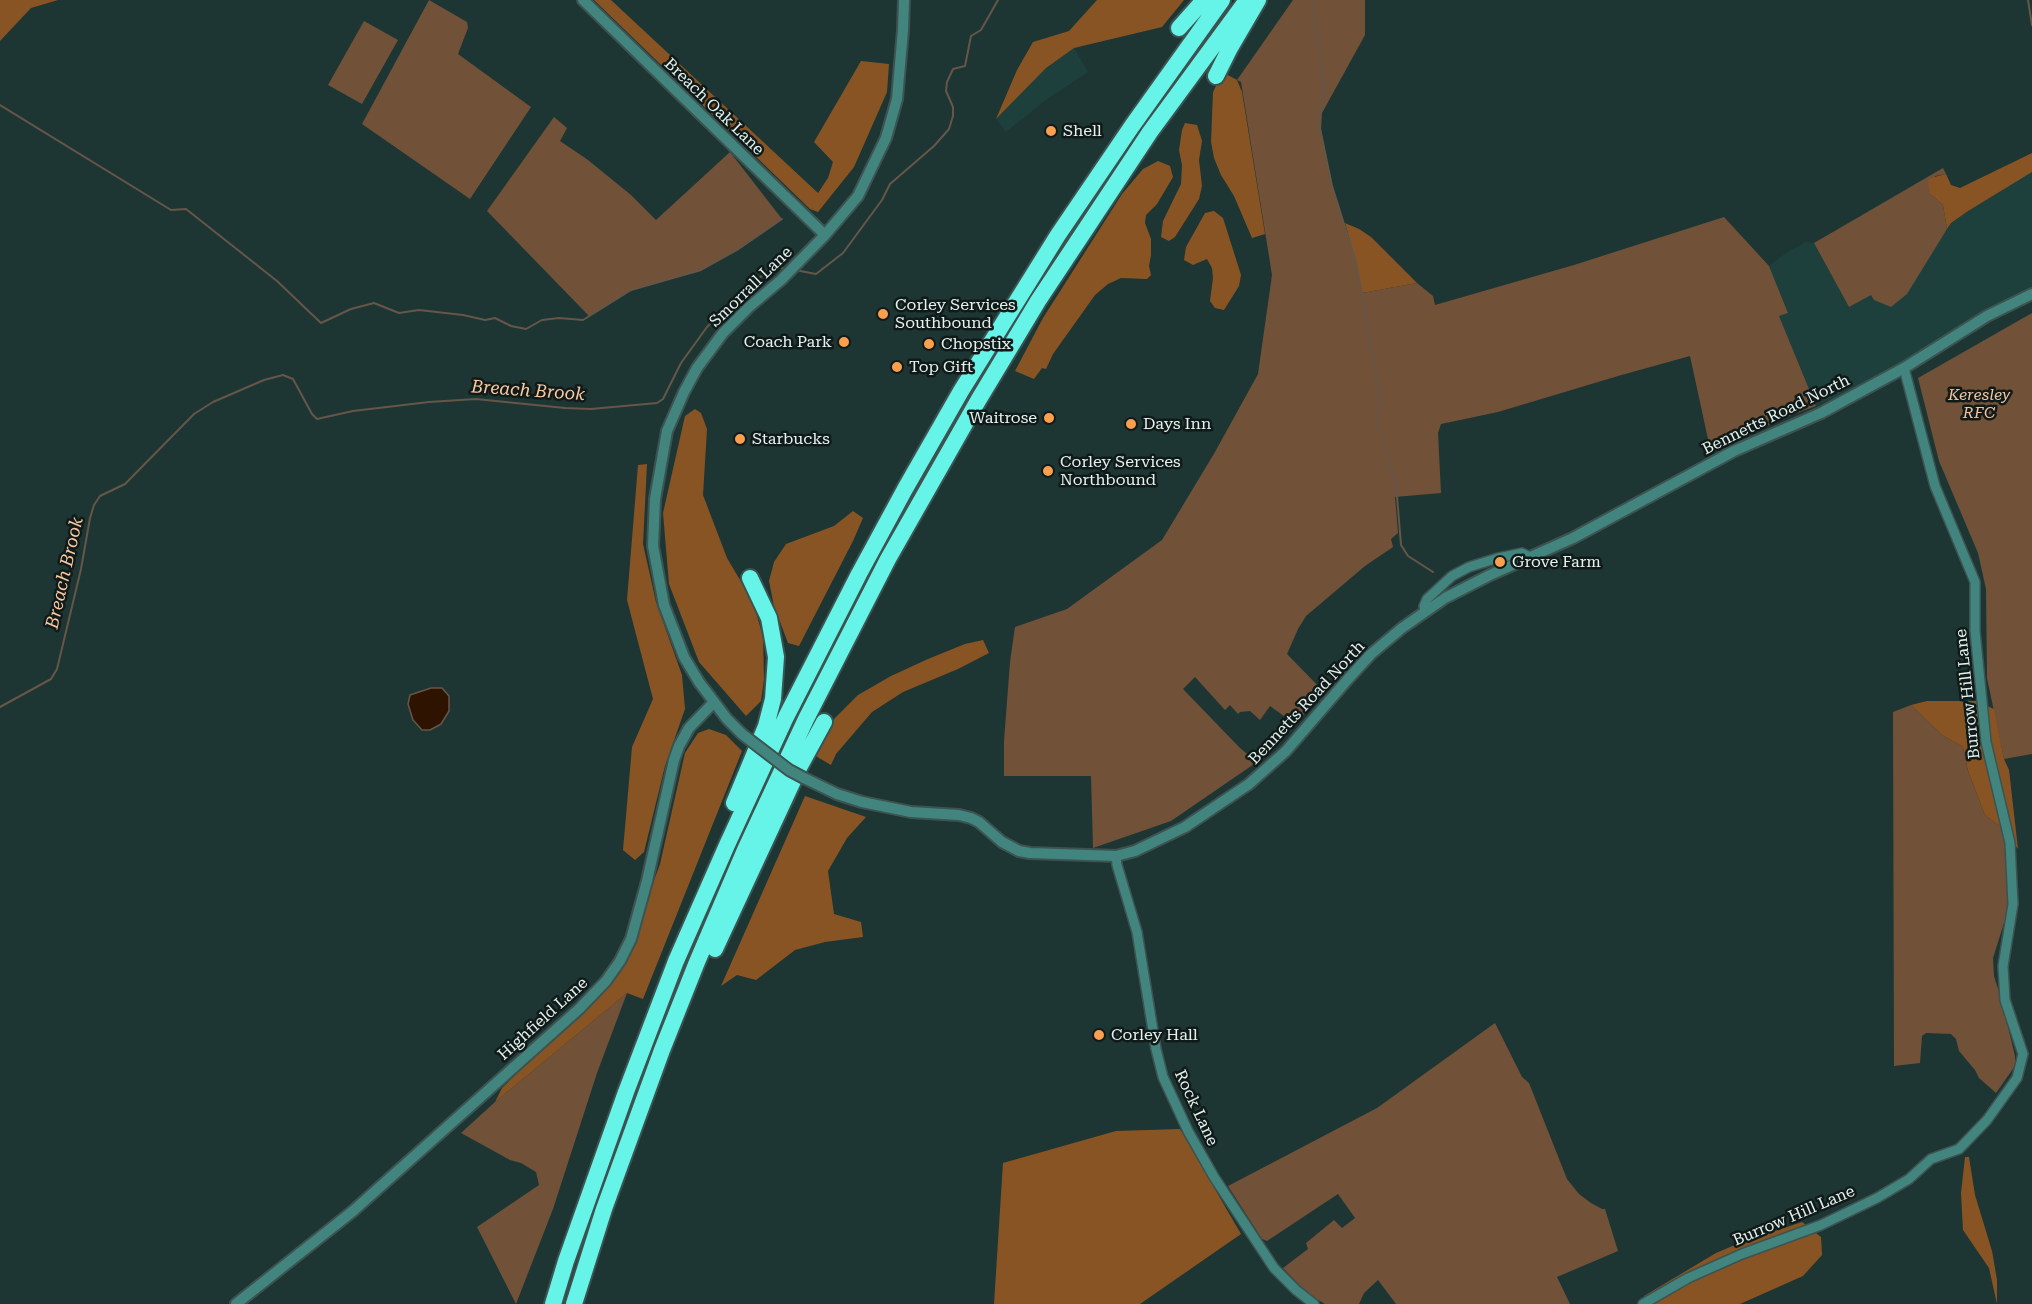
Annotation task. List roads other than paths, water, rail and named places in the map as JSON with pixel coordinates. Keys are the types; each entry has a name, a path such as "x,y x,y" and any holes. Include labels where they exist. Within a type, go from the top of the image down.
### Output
{"highway":[{"path":"1179,28 1204,0"},
{"path":"676,962 786,717 905,489 961,391 1058,235 1222,0"},
{"path":"574,1304 604,1209 662,1050 745,850 806,719 888,559 1038,301 1150,132 1247,0"},
{"path":"1216,76 1258,0"},
{"path":"553,1304 626,1092 712,860 765,726 772,699 776,657 769,618 750,579"},
{"path":"604,1209 699,983 800,766 824,723"}],"street":[{"name":"Breach Oak Lane","path":"583,0 825,235"},
{"name":"Smorrall Lane","path":"714,702 684,657 663,605 653,546 655,499 667,431 697,368 723,333 797,264 858,196 886,138 899,81 904,0"},
{"name":"Bennetts Road North","path":"714,702 742,734 789,770 862,802 911,812 942,813 971,818 1002,842 1019,851 1030,853 1116,856 1135,851 1167,836 1218,806 1249,784 1286,751 1371,654 1425,611 1464,587 1573,538 1712,462 1754,441 1821,413 1904,368 1988,316 2032,294"},
{"name":"Burrow Hill Lane","path":"1643,1304 1688,1278 1742,1254 1821,1225 1877,1198 1909,1179 1931,1159 1959,1149 1987,1120 2017,1078 2023,1054 2005,1000 2003,966 2013,904 2010,843 1986,742 1975,631 1975,582 1935,486 1904,368"},
{"name":"Bennetts Road North","path":"1425,611 1427,598 1452,576 1469,567 1522,553 1530,557"},
{"name":"Highfield Lane","path":"236,1304 353,1211 579,1009 606,981 620,961 631,939 679,746 689,728 714,702"},
{"name":"Rock Lane","path":"1116,856 1137,932 1156,1049 1163,1077 1188,1131 1226,1196 1274,1268 1314,1304"}],"waterway":[{"name":"Breach Brook","path":"795,270 816,274 843,253 882,200 890,184 934,146 949,129 953,107 946,91 947,82 953,69 965,66 971,36 981,30 998,0"},
{"path":"1312,0 1325,89 1318,119 1332,186 1356,262 1381,402 1377,421 1396,484 1401,545 1408,556 1433,572"},
{"path":"2028,0 2032,25"},
{"path":"0,105 171,210 186,209 277,281 321,323 351,309 374,303 399,313 419,310 485,320 495,318 511,326 526,329 542,320 559,318 583,320 631,290 701,270 737,250 782,219"},
{"name":"Breach Brook","path":"0,707 51,679 57,669 81,569 90,518 100,496 125,484 194,414 213,402 264,380 283,375 293,379 317,419 353,411 476,399 591,409 657,403 663,399 681,363 707,327 773,266 787,269"}],"place":[{"name":"Shell","path":"1051,131"},
{"name":"Corley Services Southbound","path":"883,314"},
{"name":"Coach Park","path":"844,342"},
{"name":"Chopstix","path":"929,344"},
{"name":"Top Gift","path":"897,367"},
{"name":"Waitrose","path":"1049,418"},
{"name":"Days Inn","path":"1131,424"},
{"name":"Starbucks","path":"740,439"},
{"name":"Corley Services Northbound","path":"1048,471"},
{"name":"Grove Farm","path":"1500,562"},
{"name":"Corley Hall","path":"1099,1035"}],"park label":[{"name":"Keresley RFC","path":"1979,404"}]}
